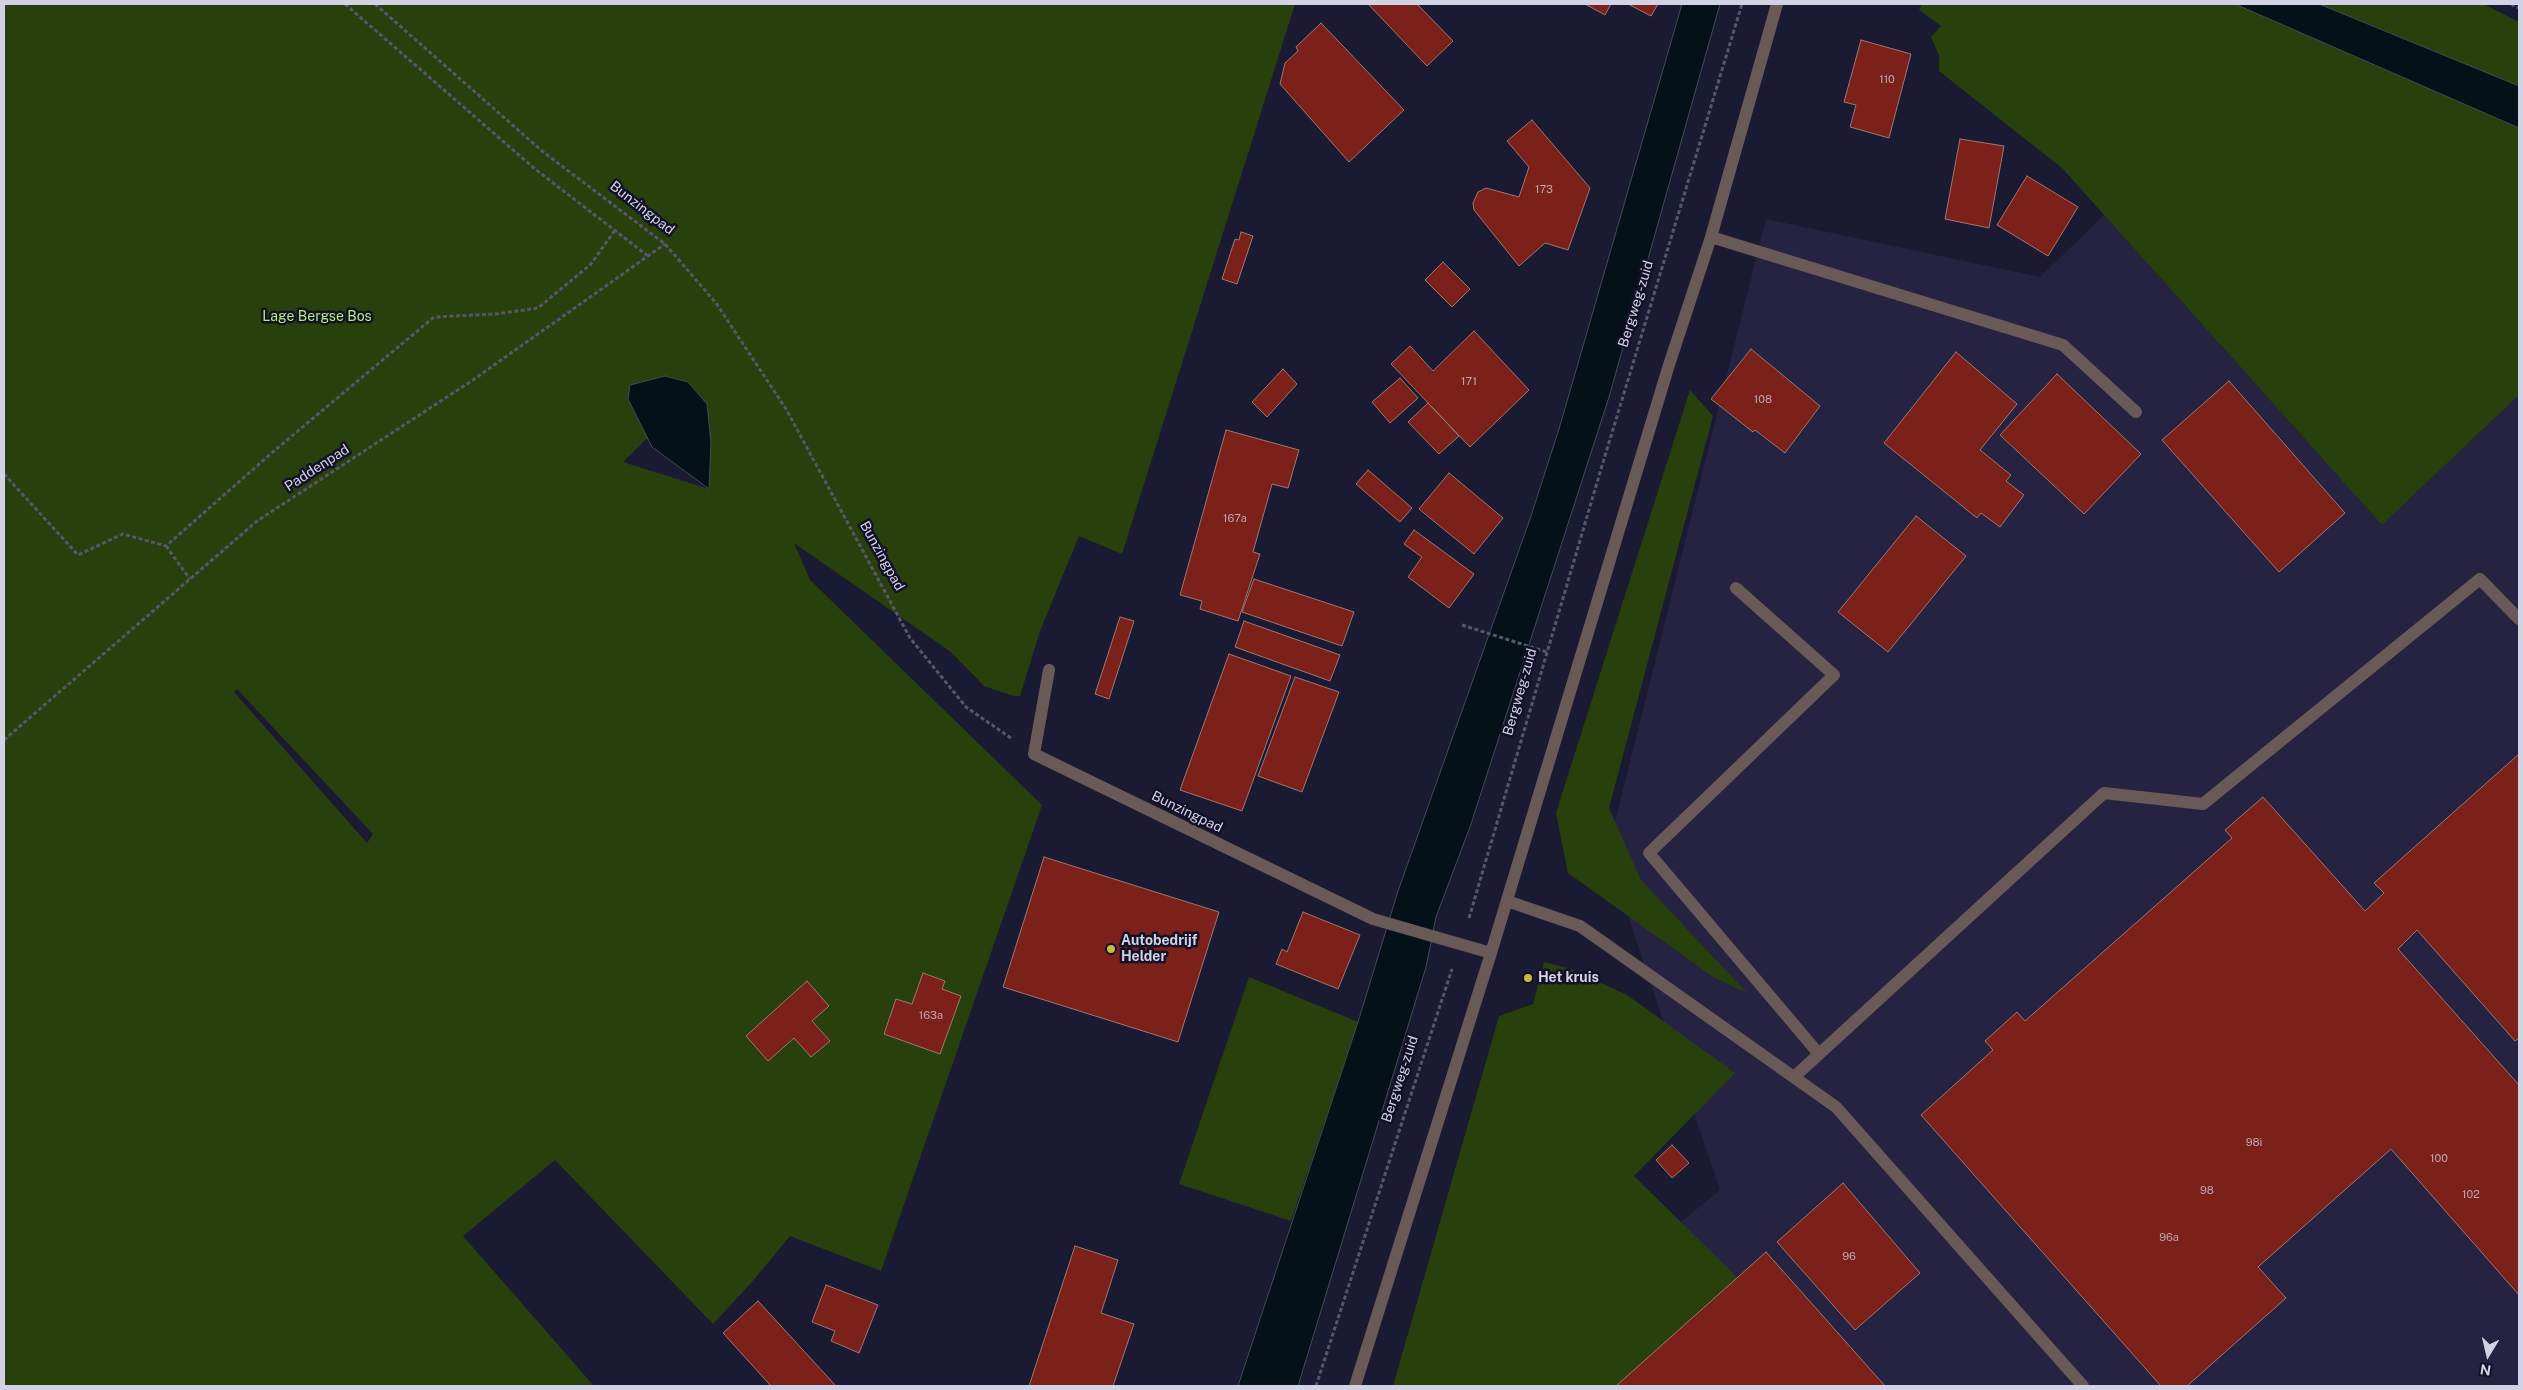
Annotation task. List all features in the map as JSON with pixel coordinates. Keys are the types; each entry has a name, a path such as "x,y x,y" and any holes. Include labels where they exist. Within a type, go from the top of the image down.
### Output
{"street":[{"path":"1355,1386 1507,901 1665,378 1711,237 1777,4"},
{"path":"1711,237 2063,345 2136,412"},
{"path":"1794,1078 2104,793 2203,804 2480,579 2519,619"},
{"path":"1736,588 1834,675 1650,853 1819,1054"},
{"path":"1034,754 1049,670"},
{"name":"Bunzingpad","path":"1034,754 1373,919 1491,953"},
{"path":"1507,901 1580,926 1836,1107 2083,1386"}],"path":[{"path":"345,4 535,169 648,256"},
{"name":"Bunzingpad","path":"375,4 542,151 665,244 716,304 786,409 910,638 966,707 1034,754"},
{"name":"Bergweg-zuid","path":"1316,1386 1460,945 1742,4"},
{"path":"2511,4 2519,8"},
{"path":"166,546 274,451 434,317 496,314 538,308 591,264 615,230"},
{"name":"Paddenpad","path":"4,740 257,521 473,380 665,244"},
{"path":"4,474 78,555 123,534 166,546 190,579"},
{"path":"1462,625 1547,652"}],"shaded area":[{"path":"1682,4 1720,4 1609,397 1470,827 1436,917 1426,967 1298,1386 1238,1386 1358,1022 1398,891 1530,519 1559,429"},
{"path":"2235,4 2319,4 2519,86 2519,128"},
{"path":"2104,215 2382,525 2519,395 2519,1386 1581,1386 1539,1339 1720,1190 1607,853 1766,219 2040,277"},
{"path":"665,376 688,382 707,404 711,443 709,489 652,447 628,399 630,385"}],"green space":[{"name":"Lage Bergse Bos","path":"4,4 1295,4 1122,554 1079,536 1040,631 1020,696 1014,696 984,686 951,652 794,543 810,580 1042,805 881,1271 790,1236 752,1282 713,1324 555,1160 463,1236 594,1386 4,1386","holes":["646,439 710,484 709,489 623,462","237,689 373,834 367,843 234,692"]},
{"path":"1922,4 2235,4 2519,128 2519,395 2382,525 2062,168 1939,71 1939,55 1931,37 1941,26 1919,10"},
{"path":"2319,4 2483,4 2519,22 2519,86"},
{"path":"1690,390 1713,416 1609,808 1641,880 1747,993 1715,978 1568,873 1556,813"},
{"path":"1544,962 1571,969 1627,995 1735,1073 1634,1176 1744,1284 1628,1386 1393,1386 1499,1016 1533,1004"},
{"path":"1249,977 1358,1022 1291,1221 1179,1184"}],"building":[{"path":"1368,4 1417,4 1453,41 1427,66"},
{"path":"1585,4 1611,4 1605,15"},
{"path":"1628,4 1658,4 1651,16"},
{"path":"1321,23 1404,110 1349,162 1280,84 1285,63 1298,51 1296,47"},
{"path":"1861,40 1911,54 1889,138 1850,127 1856,105 1844,102"},
{"path":"1532,120 1590,188 1568,250 1545,243 1519,266 1474,210 1473,203 1478,192 1486,188 1519,197 1529,167 1507,141"},
{"path":"1960,139 2004,146 1989,228 1945,219"},
{"path":"2027,176 2078,207 2048,256 1997,225"},
{"path":"1241,232 1253,236 1237,284 1222,279 1235,239 1239,240"},
{"path":"1443,262 1470,289 1452,307 1425,280"},
{"path":"1474,331 1529,390 1470,447 1391,364 1410,346 1433,371"},
{"path":"1751,349 1820,406 1785,453 1755,430 1753,432 1711,399"},
{"path":"1956,352 2017,404 1980,450 2011,475 2006,481 2024,495 2000,527 1981,513 1977,518 1884,443"},
{"path":"1283,369 1297,384 1267,417 1252,402"},
{"path":"2057,374 2141,454 2084,514 2000,435"},
{"path":"1400,378 1418,398 1390,423 1372,402"},
{"path":"2229,381 2345,513 2279,572 2162,440"},
{"path":"1428,403 1459,436 1439,454 1408,422"},
{"path":"1226,430 1299,450 1288,488 1272,484 1253,552 1260,554 1238,621 1200,609 1202,601 1180,595"},
{"path":"1368,470 1412,508 1400,522 1356,484"},
{"path":"1449,473 1503,518 1474,554 1419,509"},
{"path":"1916,516 1966,556 1888,652 1838,612"},
{"path":"1414,530 1474,574 1449,608 1408,577 1422,557 1404,544"},
{"path":"1254,579 1354,612 1342,646 1242,612"},
{"path":"1120,617 1134,621 1109,699 1095,694"},
{"path":"1244,621 1340,655 1330,681 1235,647"},
{"path":"1229,654 1291,676 1242,811 1180,790"},
{"path":"1295,677 1339,692 1302,792 1258,776"},
{"path":"2519,754 2519,1038 2515,1041 2417,930 2398,949 2519,1085 2519,1295 2391,1149 2258,1267 2286,1298 2187,1386 2161,1386 1921,1115 1993,1050 1985,1041 2017,1012 2025,1021 2232,838 2225,830 2263,797 2365,911 2384,893 2374,883"},
{"path":"1044,857 1219,912 1178,1042 1003,987"},
{"path":"1303,912 1360,935 1338,989 1276,964 1282,949 1287,952"},
{"path":"923,973 945,981 942,989 961,996 940,1054 884,1034 896,999 912,1004"},
{"path":"807,981 829,1006 812,1021 830,1041 811,1057 794,1038 768,1061 746,1036"},
{"path":"1672,1145 1689,1163 1672,1178 1656,1160"},
{"path":"1843,1183 1920,1273 1855,1330 1777,1242"},
{"path":"1075,1246 1118,1260 1101,1313 1134,1324 1113,1386 1029,1386"},
{"path":"1766,1252 1885,1386 1616,1386"},
{"path":"826,1285 878,1305 859,1353 831,1341 835,1331 812,1322"},
{"path":"758,1301 836,1386 771,1386 723,1333"}],"place":[{"name":"Autobedrijf Helder","path":"1111,949"},
{"name":"Het kruis","path":"1528,978"}]}
